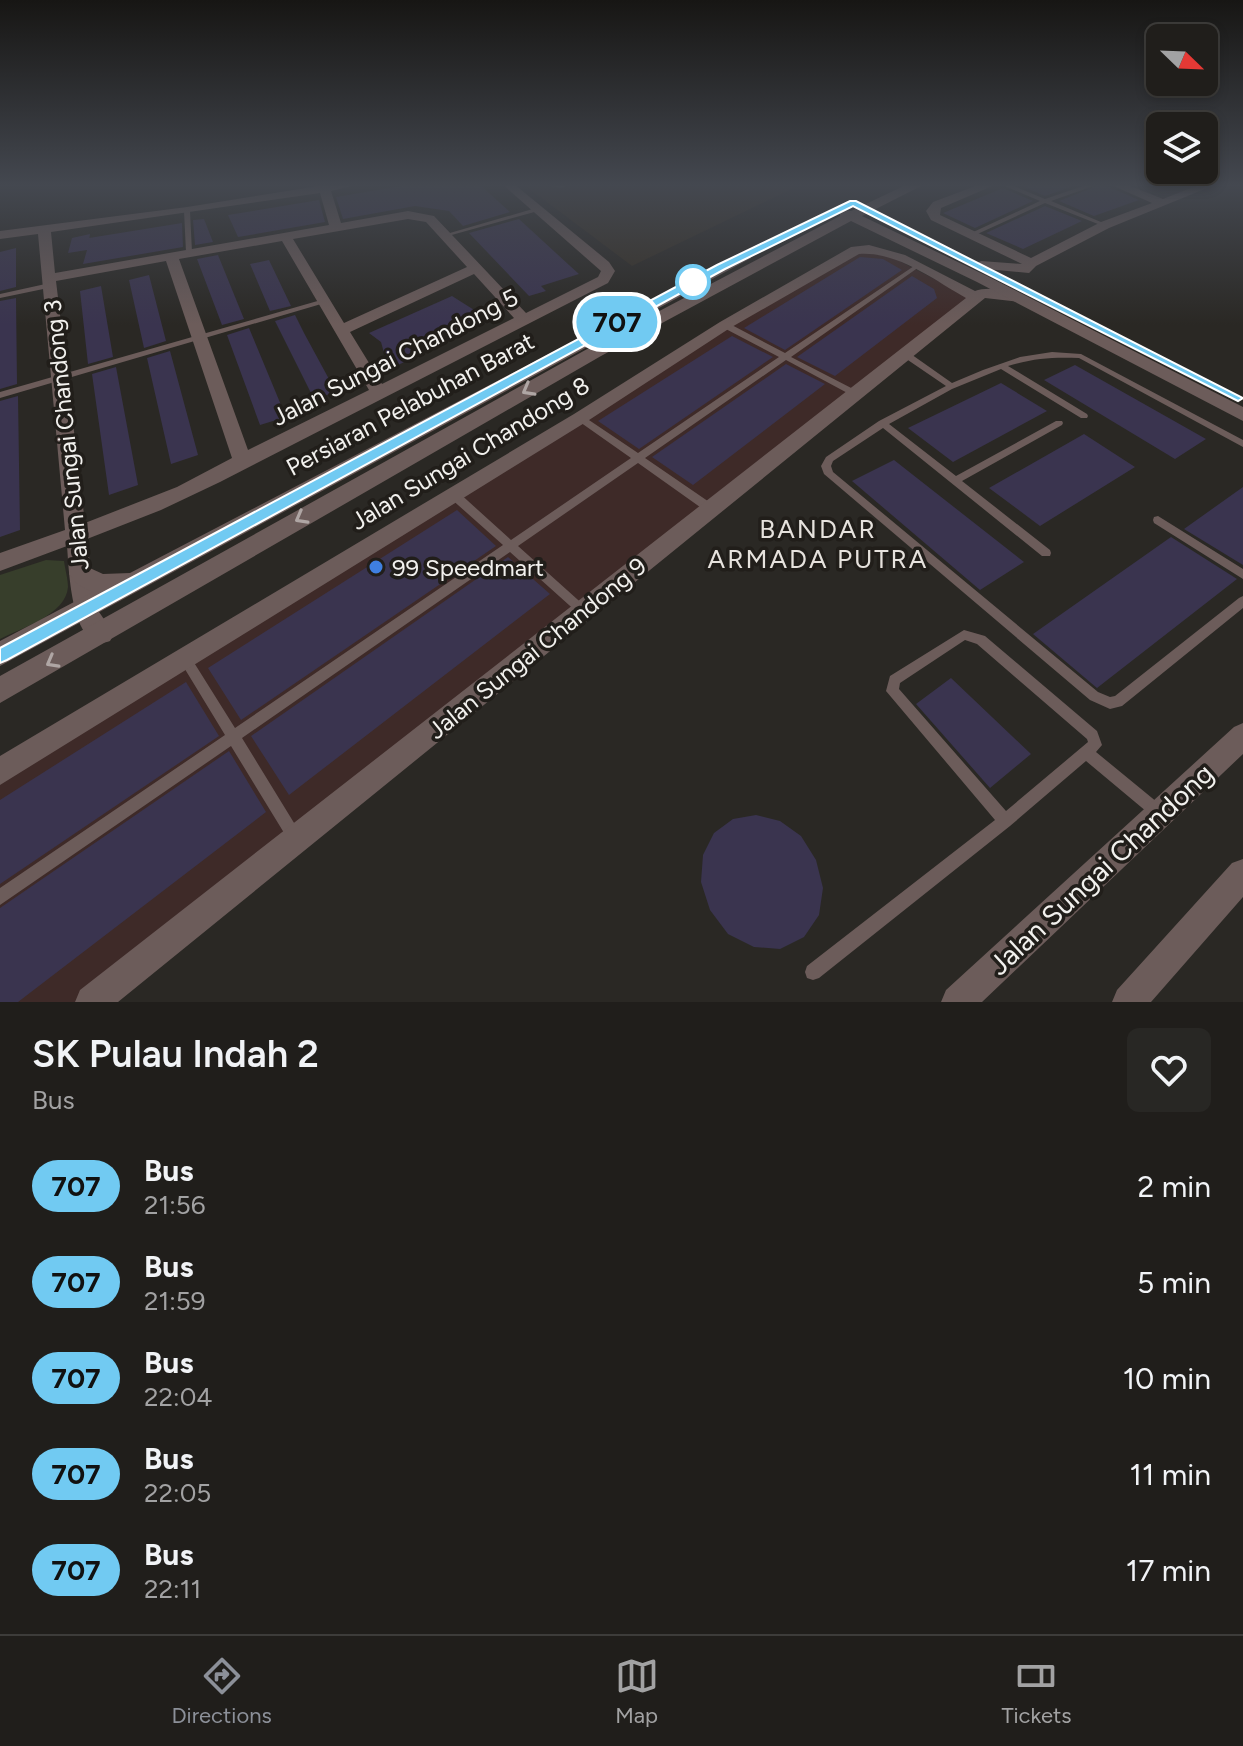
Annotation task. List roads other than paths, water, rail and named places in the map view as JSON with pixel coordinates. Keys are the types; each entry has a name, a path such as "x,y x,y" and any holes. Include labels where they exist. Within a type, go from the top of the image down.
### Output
{"street":[{"path":"0,235 37,231"},
{"name":"Jalan Sungai Chandong 3","path":"44,231 84,609"},
{"path":"50,281 189,252 315,231"},
{"path":"442,231 523,319"},
{"name":"Jalan Sungai Chandong 5","path":"0,562 166,501 211,480 242,461 603,280 608,271 561,231"},
{"name":"Persiaran Pelabuhan Barat","path":"0,654 588,347 821,231"},
{"path":"896,231 980,284 1025,294 1243,398"},
{"path":"961,231 1027,266"},
{"path":"980,284 1027,266 1094,231"},
{"path":"285,236 379,393"},
{"name":"Jalan Sungai Chandong 8","path":"0,771 580,418 725,325 856,250 886,251 916,267 980,284"},
{"path":"171,256 242,461"},
{"path":"1025,294 1027,266"},
{"path":"341,330 476,268"},
{"name":"Jalan Sungai Chandong 9","path":"92,1002 856,394 905,354 980,284"},
{"path":"1025,294 1243,415"},
{"name":"Persiaran Pelabuhan Barat","path":"0,690 102,634 588,347"},
{"path":"81,574 93,584 108,586 138,581"},
{"path":"84,609 102,634"},
{"name":"Jalan Sungai Chandong","path":"958,1002 1243,736"},
{"path":"1129,1002 1242,876"}],"lane":[{"path":"188,231 189,252"},
{"path":"446,235 461,231"},
{"path":"971,235 980,231"},
{"path":"0,897 916,267"},
{"path":"0,296 50,281"},
{"path":"0,395 324,302"},
{"path":"725,325 856,394"},
{"path":"1243,444 1081,356 1052,352 1002,366 953,387 882,423 829,459 826,466 829,474 1094,696 1110,703 1118,702 1243,601"},
{"path":"905,354 953,387"},
{"path":"1002,366 1084,416"},
{"path":"580,418 711,509"},
{"path":"882,423 1046,553"},
{"path":"955,481 1059,423"},
{"path":"453,494 583,611"},
{"path":"1158,520 1243,575"},
{"path":"813,972 1005,821 1095,745 1092,735 981,640 964,635 894,680 892,691 1005,821"},
{"path":"184,657 296,840"},
{"path":"1086,752 1160,814"}],"place":[{"name":"99 Speedmart","path":"376,567"}],"district":[{"name":"BANDAR ARMADA PUTRA","path":"818,544"}]}
